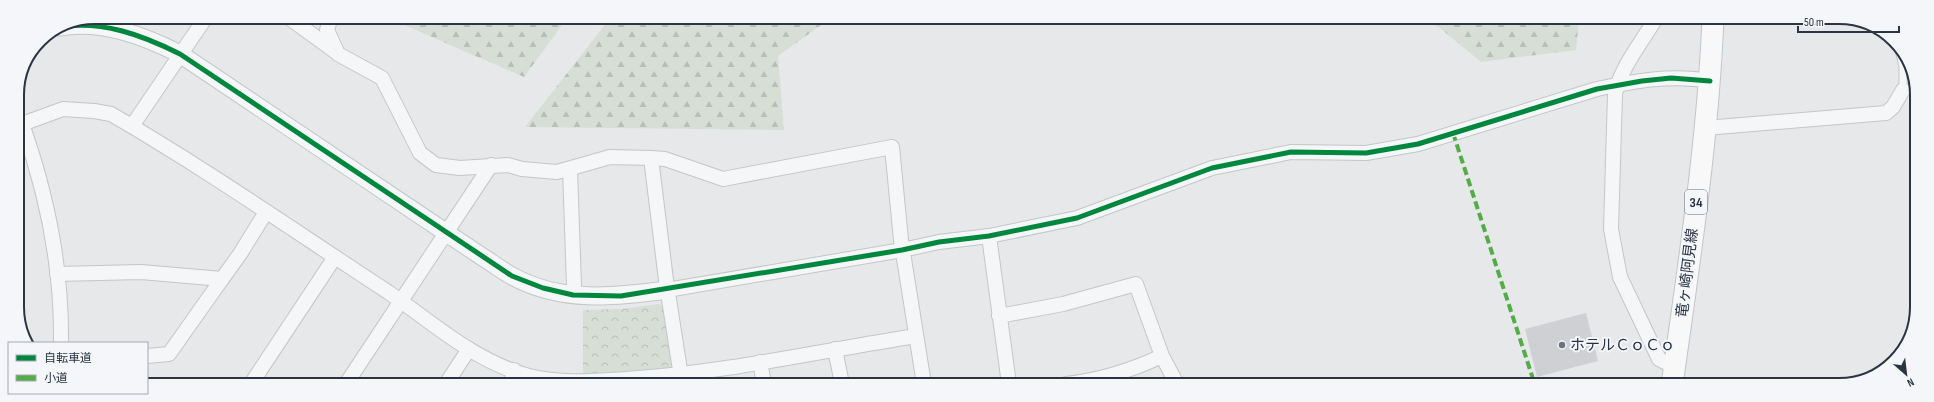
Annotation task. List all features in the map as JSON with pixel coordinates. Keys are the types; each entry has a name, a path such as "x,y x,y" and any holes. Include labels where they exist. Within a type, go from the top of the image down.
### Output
{"main road":[{"name":"竜ヶ崎阿見線","path":"1674,376 1705,128 1710,81 1713,24"}],"street":[{"path":"132,126 201,24"},
{"path":"297,24 338,54 382,78 413,142 420,153 427,160 436,165 460,168 508,165 522,169 557,172 610,157 651,158 665,159 723,179 892,147 902,250 923,378"},
{"path":"329,24 327,30 338,54"},
{"path":"1653,24 1617,85 1613,125 1611,229 1620,277 1659,359 1674,376"},
{"path":"74,27 100,26 128,31 150,39 180,54 512,276 543,288 573,295 621,296 667,290 902,250 939,242 988,236 1077,218 1212,168 1291,152 1366,153 1418,144 1617,85 1671,78 1710,81"},
{"path":"1705,128 1886,113 1893,107 1904,90"},
{"path":"24,123 63,109 94,111 111,114 335,257 401,301 450,339 493,362 529,376 542,378"},
{"path":"24,131 44,196 57,274 61,342"},
{"path":"651,158 667,290 682,378"},
{"path":"350,378 491,166"},
{"path":"570,169 574,285 573,295"},
{"path":"148,356 169,354 240,254 266,212"},
{"path":"988,236 1008,378"},
{"path":"255,378 335,257"},
{"path":"57,274 141,272 222,279"},
{"path":"999,316 1062,304 1136,284 1162,356 1174,378"},
{"path":"687,378 760,362 916,336"},
{"path":"450,378 469,349"},
{"path":"835,349 841,378"},
{"path":"1101,378 1132,370 1162,356"},
{"path":"760,362 763,378"},
{"path":"512,378 514,370"}],"lane":[{"path":"1902,61 1904,90"}],"green space":[{"path":"402,24 563,24 524,77"},
{"path":"606,24 823,24 778,56 784,130 525,127"},
{"path":"1435,24 1578,24 1576,50 1481,62"},
{"path":"659,304 663,306 673,363 669,370 583,375 583,310 622,309"}],"building":[{"name":"ホテルＣｏＣｏ","path":"1586,313 1598,361 1537,377 1525,329"}],"marked path":[{"path":"1453,133 1533,378"}],"cycle path":[{"path":"80,25 106,27 136,35 180,54 512,276 543,288 573,295 621,296 902,250 939,242 989,236 1077,218 1212,168 1291,152 1366,153 1418,144 1597,89 1642,81 1671,78 1710,81"}],"place":[{"name":"ホテルＣｏＣｏ","path":"1562,345"}]}
